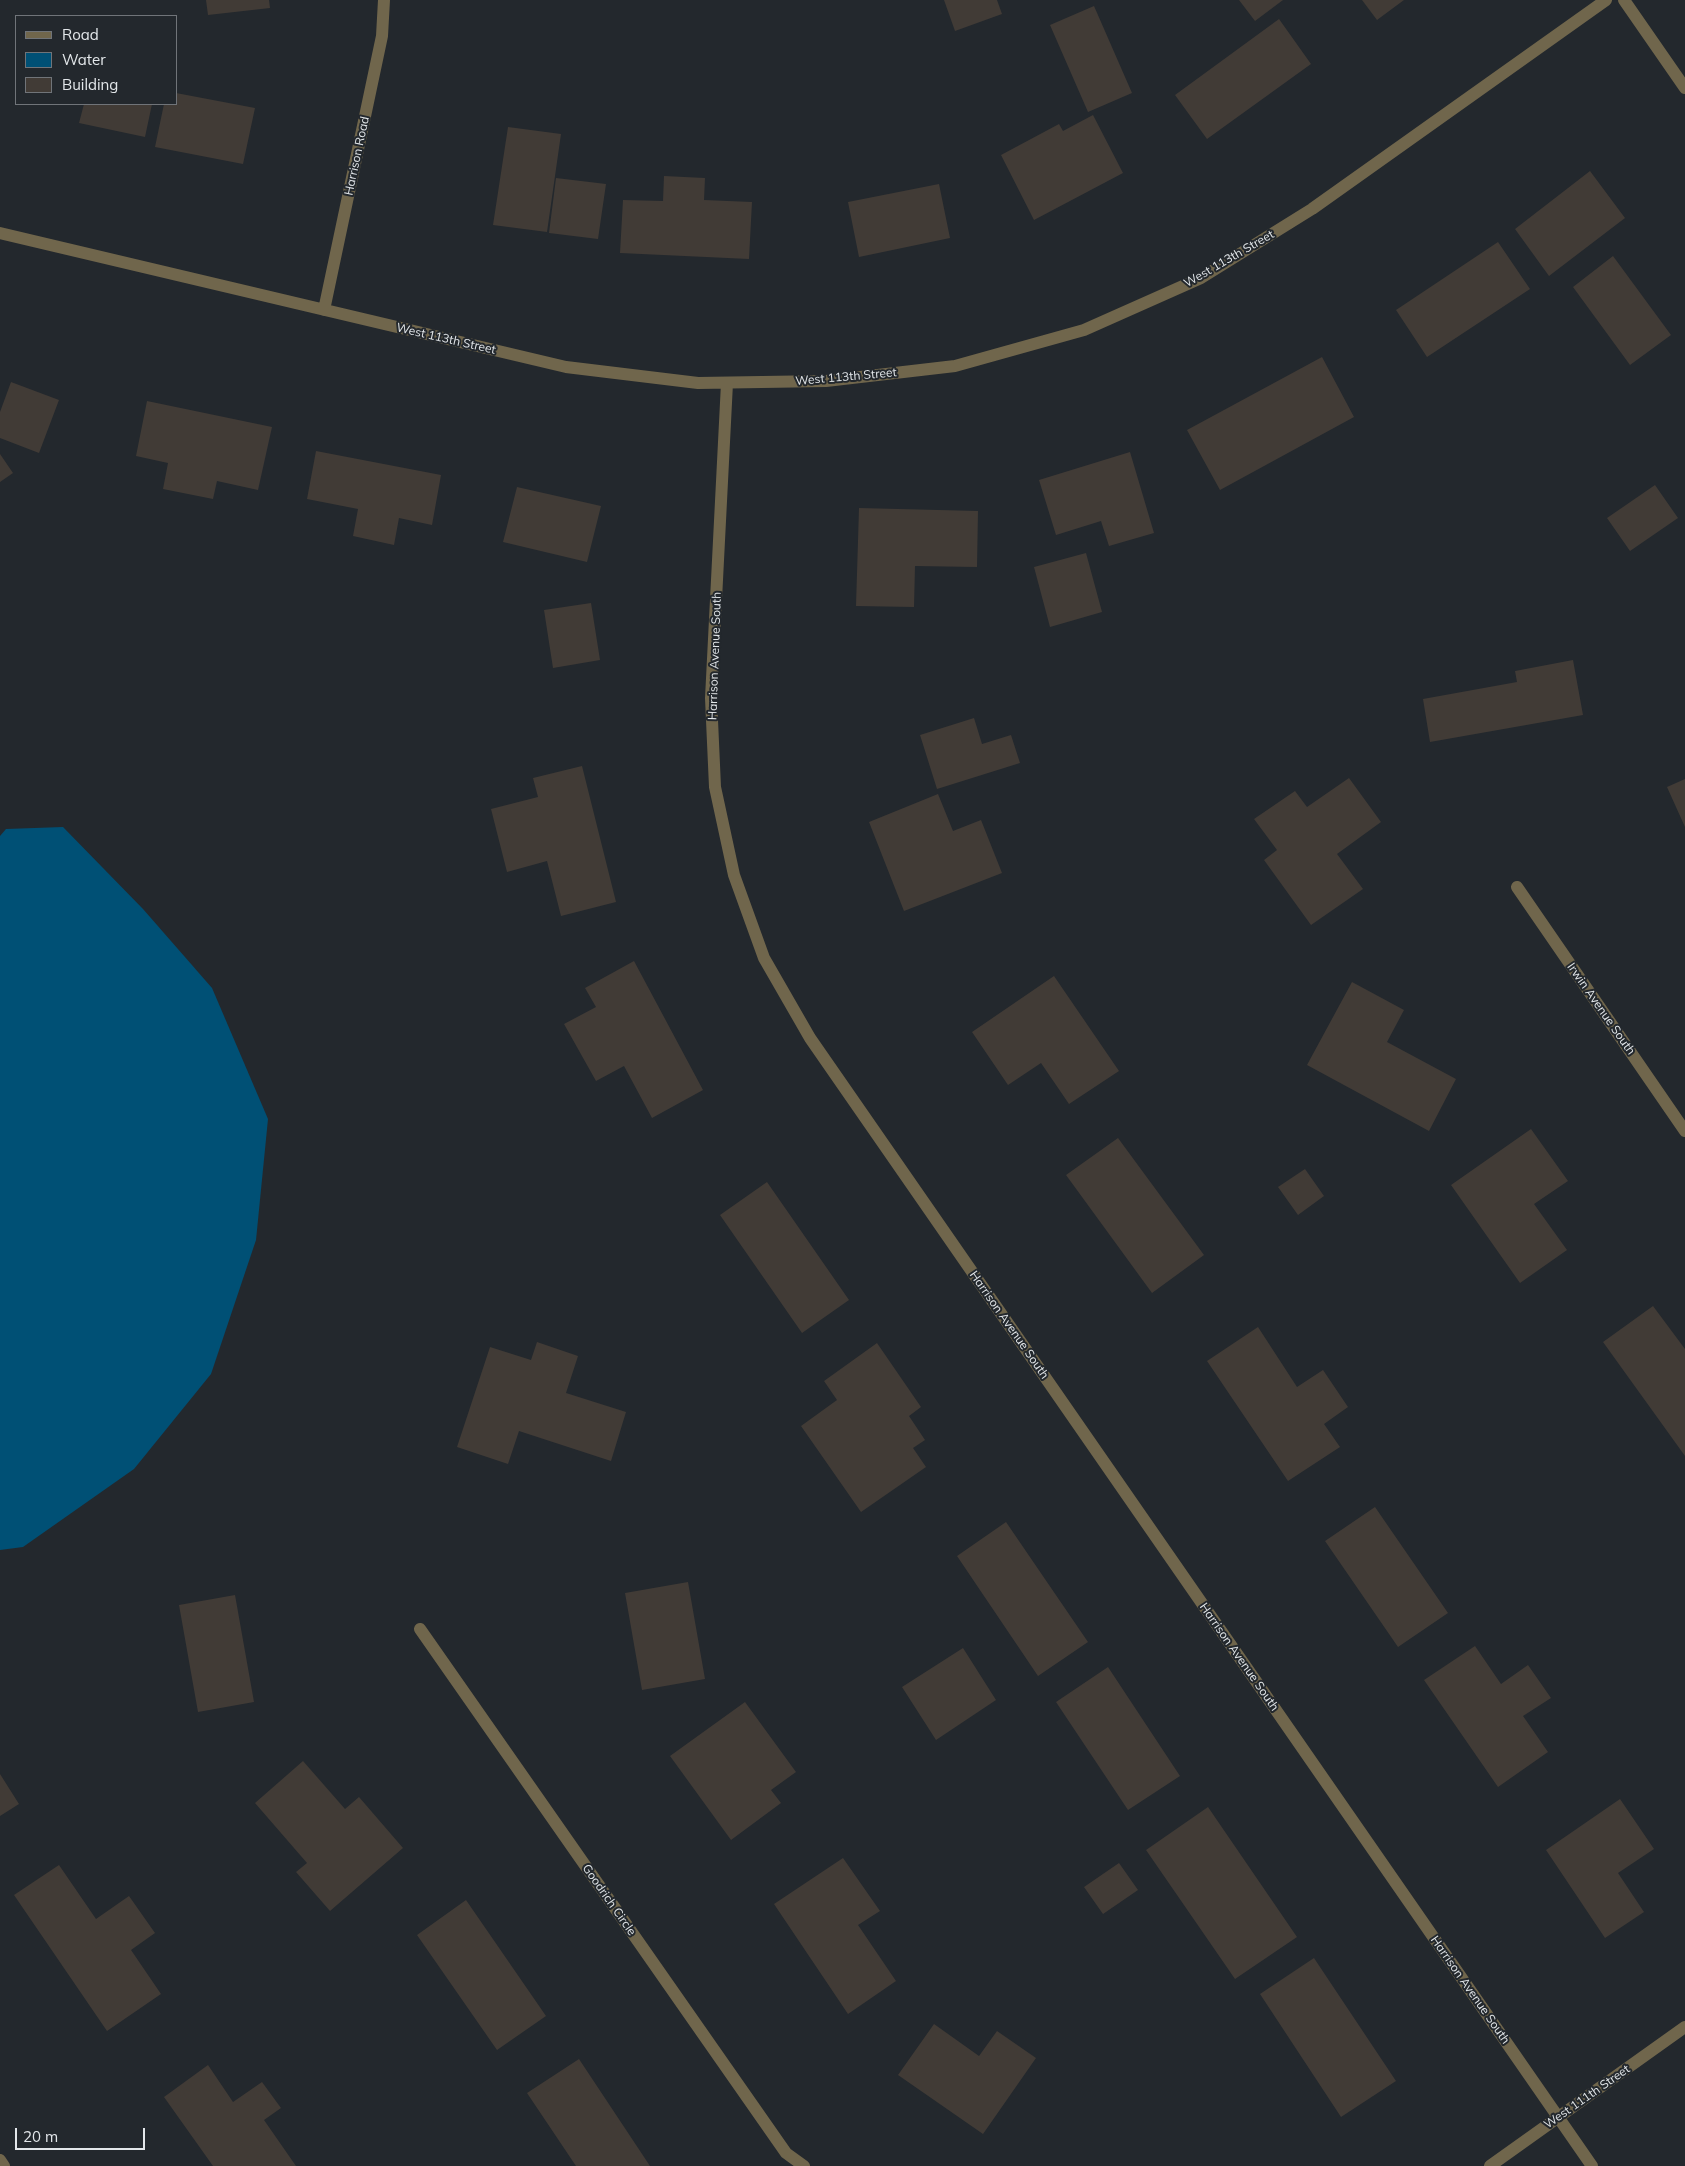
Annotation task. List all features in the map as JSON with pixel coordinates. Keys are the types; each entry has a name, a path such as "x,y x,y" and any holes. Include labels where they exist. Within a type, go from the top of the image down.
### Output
{"street":[{"name":"Harrison Road","path":"324,310 382,36 384,0"},
{"name":"West 113th Street","path":"0,233 566,367 698,383 726,383 826,381 955,366 1084,330 1201,278 1312,209 1606,0"},
{"path":"1624,0 1685,88"},
{"name":"Harrison Avenue South","path":"726,383 712,698 715,787 734,875 764,958 810,1038 1592,2166"},
{"name":"Irwin Avenue South","path":"1517,887 1685,1131"},
{"name":"Goodrich Circle","path":"420,1629 786,2153 804,2166"},
{"name":"West 111th Street","path":"1490,2166 1685,2027"},
{"path":"0,2160 4,2166"}],"water":[{"path":"63,827 143,909 212,988 268,1119 256,1240 211,1374 134,1469 23,1547 0,1550 0,836 6,829"}],"building":[{"path":"206,0 269,0 270,8 208,15"},
{"path":"944,0 997,0 1002,14 955,31"},
{"path":"1239,0 1283,0 1255,21"},
{"path":"1362,0 1404,0 1377,20"},
{"path":"1094,6 1132,93 1088,112 1050,25"},
{"path":"1279,19 1311,64 1207,139 1175,95"},
{"path":"178,93 255,108 243,164 155,147 164,105 178,105"},
{"path":"84,105 152,105 145,137 79,123"},
{"path":"1093,115 1123,173 1034,220 1001,155 1059,124 1063,131"},
{"path":"508,127 561,134 547,232 493,225"},
{"path":"1590,171 1625,218 1549,276 1515,229"},
{"path":"664,176 705,178 704,200 752,202 749,259 620,253 623,200 663,201"},
{"path":"556,178 606,184 598,239 549,233"},
{"path":"939,184 950,238 859,257 848,202"},
{"path":"1498,242 1530,289 1427,357 1396,310"},
{"path":"1613,256 1671,335 1630,365 1573,287"},
{"path":"1322,357 1354,417 1220,490 1187,430"},
{"path":"11,382 59,400 39,453 0,438 0,412"},
{"path":"147,401 272,427 258,490 217,481 213,499 163,489 168,463 136,456"},
{"path":"316,451 441,475 432,525 399,518 394,545 353,536 358,509 307,499"},
{"path":"1130,452 1154,533 1109,546 1101,521 1056,535 1039,480"},
{"path":"0,454 13,473 0,482"},
{"path":"1655,485 1678,518 1630,551 1607,518"},
{"path":"517,487 601,506 587,562 503,542"},
{"path":"859,508 978,511 977,567 915,566 914,607 856,606"},
{"path":"1086,553 1102,612 1050,627 1034,567"},
{"path":"591,603 600,660 553,668 544,610"},
{"path":"1573,660 1583,715 1430,742 1423,699 1517,682 1515,671"},
{"path":"974,718 982,744 1011,735 1020,763 937,789 920,735"},
{"path":"582,766 616,902 561,916 547,861 507,872 491,809 538,797 533,778"},
{"path":"1349,778 1381,822 1337,854 1363,889 1311,925 1264,860 1277,850 1254,819 1295,791 1307,807"},
{"path":"1685,779 1685,827 1667,787"},
{"path":"938,794 953,831 981,820 1002,873 904,911 869,822"},
{"path":"634,961 703,1090 652,1118 624,1066 596,1081 564,1024 596,1007 585,988"},
{"path":"1054,976 1119,1071 1069,1104 1041,1063 1008,1085 972,1032"},
{"path":"1352,982 1404,1010 1387,1042 1456,1079 1429,1131 1307,1065"},
{"path":"1531,1129 1568,1181 1534,1204 1567,1250 1520,1283 1451,1185"},
{"path":"1118,1138 1204,1255 1152,1293 1066,1175"},
{"path":"1305,1169 1324,1196 1298,1215 1278,1187"},
{"path":"767,1182 849,1300 802,1333 720,1215"},
{"path":"1653,1306 1685,1349 1685,1456 1603,1342"},
{"path":"1258,1327 1297,1387 1323,1370 1348,1407 1324,1424 1340,1447 1288,1481 1207,1361"},
{"path":"537,1342 578,1356 566,1393 626,1412 611,1461 519,1431 508,1464 457,1447 490,1347 531,1360"},
{"path":"877,1343 921,1407 909,1416 925,1440 913,1448 926,1467 861,1512 801,1426 837,1400 824,1381"},
{"path":"1375,1507 1448,1613 1398,1647 1325,1541"},
{"path":"1006,1522 1088,1642 1038,1676 957,1556"},
{"path":"688,1582 705,1679 642,1690 625,1593"},
{"path":"235,1595 254,1702 198,1712 179,1605"},
{"path":"1475,1646 1501,1684 1528,1665 1551,1698 1523,1716 1548,1752 1498,1787 1424,1680"},
{"path":"963,1648 996,1700 936,1740 902,1687"},
{"path":"1108,1667 1180,1776 1128,1810 1056,1702"},
{"path":"745,1702 796,1772 771,1790 781,1803 731,1840 670,1756"},
{"path":"303,1761 345,1809 359,1797 403,1848 330,1911 296,1872 307,1863 255,1803"},
{"path":"0,1774 19,1804 0,1816"},
{"path":"1620,1799 1654,1849 1618,1873 1644,1912 1605,1938 1546,1850"},
{"path":"1208,1807 1297,1937 1235,1979 1146,1850"},
{"path":"843,1858 880,1911 858,1925 896,1981 848,2014 774,1904"},
{"path":"1119,1863 1138,1890 1103,1914 1084,1887"},
{"path":"59,1865 96,1919 129,1896 155,1933 131,1950 161,1994 107,2031 14,1895"},
{"path":"466,1900 546,2016 497,2050 417,1935"},
{"path":"1314,1958 1396,2081 1341,2117 1260,1994"},
{"path":"934,2024 979,2056 997,2031 1036,2058 983,2134 898,2075"},
{"path":"579,2059 650,2166 576,2166 527,2093"},
{"path":"208,2065 233,2102 262,2082 281,2108 264,2120 296,2166 213,2166 164,2097"}]}
